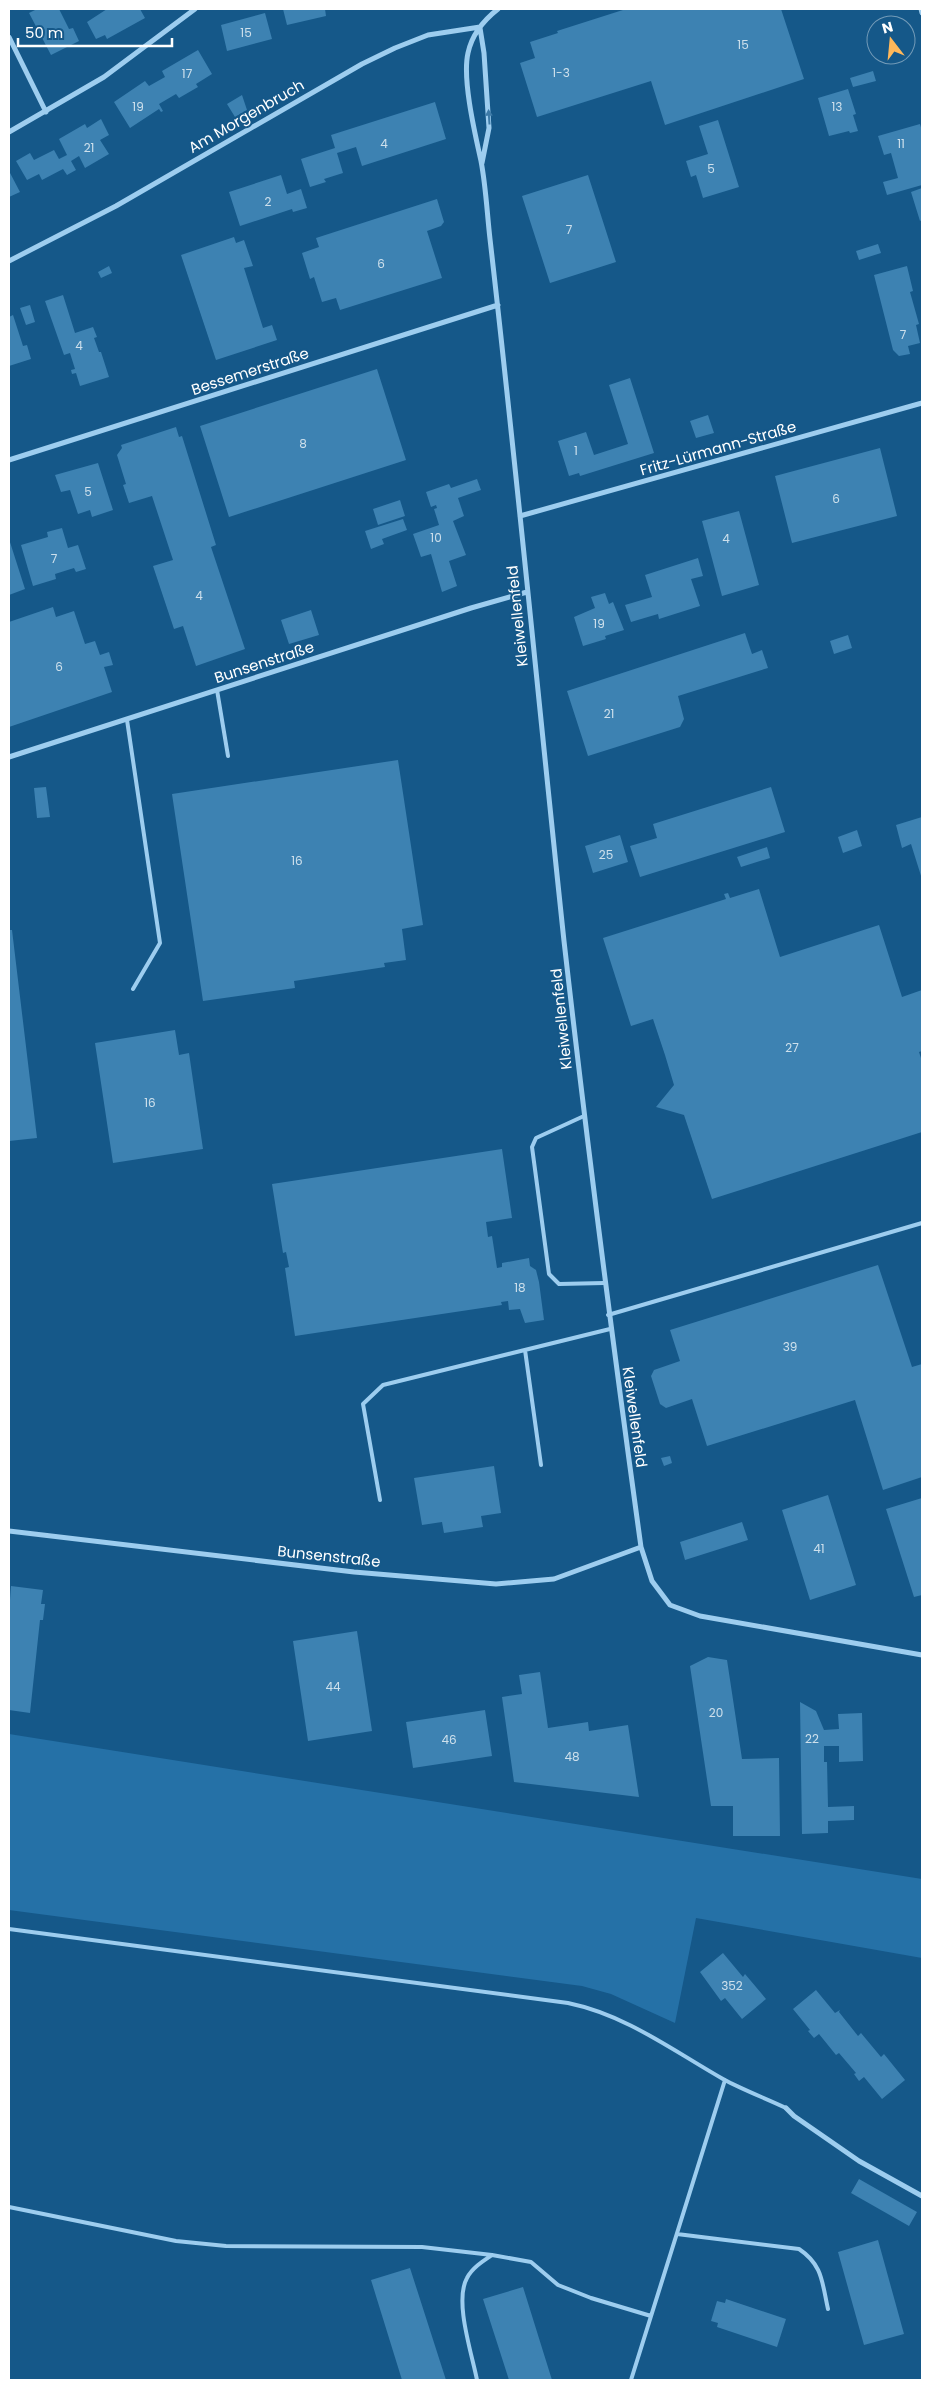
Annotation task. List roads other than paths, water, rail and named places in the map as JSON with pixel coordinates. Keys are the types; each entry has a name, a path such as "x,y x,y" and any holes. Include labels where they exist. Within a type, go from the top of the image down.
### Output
{"street":[{"path":"9,132 104,77 195,9"},
{"path":"480,27 498,9"},
{"name":"Kleiwellenfeld","path":"480,27 472,41 467,56 467,68 475,135 482,165 498,305 584,1116 608,1315 641,1547 652,1581 670,1605 700,1616 922,1655"},
{"name":"Kleiwellenfeld","path":"480,27 484,53 489,128 482,165"},
{"name":"Am Morgenbruch","path":"9,261 116,206 362,64 394,48 428,35 480,27"},
{"path":"9,37 46,112"},
{"name":"Bessemerstraße","path":"9,460 498,305"},
{"name":"Fritz-Lürmann-Straße","path":"520,516 922,404"},
{"name":"Bunsenstraße","path":"9,758 527,592"},
{"name":"Bunsenstraße","path":"9,1531 354,1572 496,1584 554,1579 641,1547"},
{"path":"786,2108 794,2116 859,2162 922,2196"}],"lane":[{"path":"217,690 228,756"},
{"path":"127,720 160,943 133,989"},
{"path":"584,1116 536,1138 532,1147 549,1274 559,1284 604,1283"},
{"path":"608,1315 922,1223"},
{"path":"380,1500 363,1404 383,1385 610,1329"},
{"path":"525,1350 541,1465"},
{"path":"9,1929 594,2008 621,2019 725,2080 786,2108"},
{"path":"631,2380 725,2080"},
{"path":"9,2207 176,2241 226,2246 422,2247 492,2254 531,2262 558,2285 591,2298 651,2316"},
{"path":"676,2234 799,2249 817,2265 828,2309"},
{"path":"477,2380 462,2306 463,2290 467,2278 474,2269 492,2254"}]}
